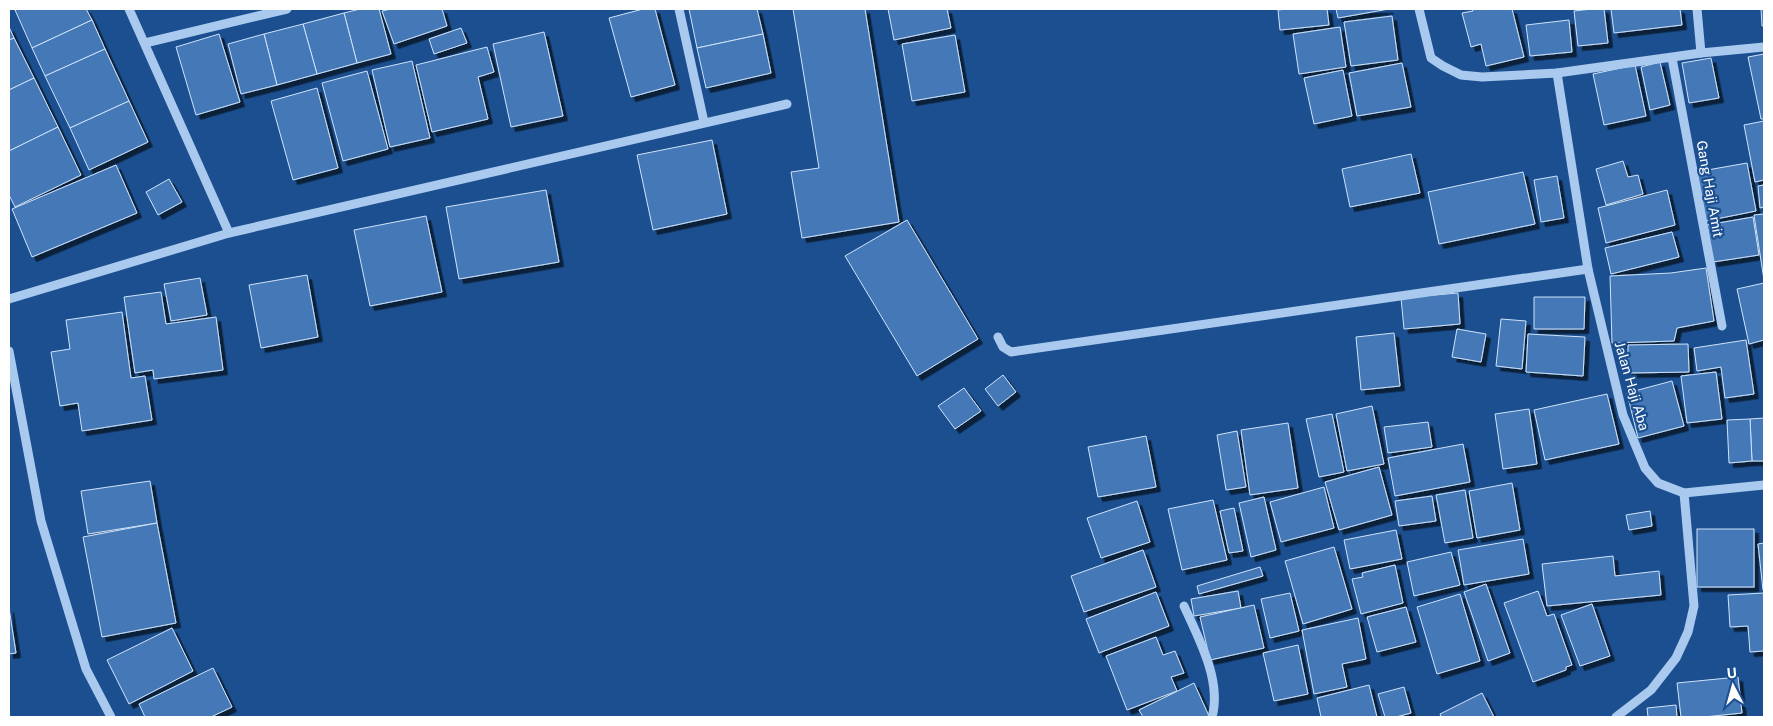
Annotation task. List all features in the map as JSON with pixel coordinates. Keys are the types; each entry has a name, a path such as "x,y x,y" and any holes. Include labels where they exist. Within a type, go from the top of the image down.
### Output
{"street":[{"path":"129,9 229,233"},
{"path":"145,43 288,9"},
{"path":"679,9 704,122"},
{"path":"1418,9 1431,58 1462,75 1482,77 1557,73 1702,53 1764,47"},
{"path":"1698,9 1702,53"},
{"name":"Gang Haji Amit","path":"1672,58 1722,326"},
{"name":"Jalan Haji Aba","path":"1557,73 1588,269 1623,415 1645,468 1658,483 1684,493"},
{"path":"9,299 229,233 787,104"},
{"path":"998,337 1003,347 1012,352 1588,269"},
{"path":"9,351 41,520 86,669 111,717"},
{"path":"1616,717 1651,690 1676,658 1688,632 1694,606 1684,493 1764,485"},
{"path":"1184,606 1209,663 1214,700 1212,717"}],"building":[{"path":"86,9 92,20 32,48 15,10"},
{"path":"360,9 379,9 391,54 357,63 344,13"},
{"path":"391,9 442,9 447,26 394,44 382,11"},
{"path":"643,9 655,9 675,85 631,97 609,18"},
{"path":"689,9 757,9 763,34 697,48"},
{"path":"793,9 865,9 899,222 802,238 791,172 819,168"},
{"path":"888,9 947,9 951,28 894,40"},
{"path":"1327,9 1329,25 1280,30 1278,10"},
{"path":"1336,9 1389,9 1338,18"},
{"path":"1472,9 1512,9 1524,57 1486,66 1481,44 1471,47 1462,13 1473,11"},
{"path":"1604,9 1608,43 1578,46 1574,11"},
{"path":"1611,9 1680,9 1682,25 1614,33"},
{"path":"1761,9 1764,9 1764,26 1762,26"},
{"path":"344,13 357,63 317,74 303,24"},
{"path":"1392,16 1398,60 1351,66 1344,22"},
{"path":"92,20 105,49 45,76 32,48"},
{"path":"1569,20 1572,52 1530,56 1526,25"},
{"path":"303,24 317,74 277,85 264,34"},
{"path":"9,27 14,38 9,40"},
{"path":"1340,27 1346,67 1299,74 1293,34"},
{"path":"461,28 467,43 434,54 429,39"},
{"path":"544,32 563,116 511,127 493,44"},
{"path":"219,34 240,102 196,115 176,47"},
{"path":"264,34 277,85 241,94 228,44"},
{"path":"763,34 771,73 706,88 697,48"},
{"path":"955,35 965,92 912,101 902,44"},
{"path":"14,38 34,78 9,90 9,40"},
{"path":"487,47 494,72 478,77 488,119 432,132 416,65"},
{"path":"105,49 129,101 70,128 45,76"},
{"path":"1764,54 1764,119 1761,119 1748,57"},
{"path":"1711,58 1719,98 1689,103 1682,63"},
{"path":"412,61 430,138 390,147 372,70"},
{"path":"1660,62 1670,105 1650,110 1641,67"},
{"path":"1402,63 1411,107 1357,116 1349,73"},
{"path":"1635,65 1646,116 1604,125 1593,74"},
{"path":"1343,70 1352,116 1314,124 1304,78"},
{"path":"367,71 388,149 343,161 322,83"},
{"path":"34,78 58,127 9,151 9,90"},
{"path":"317,88 338,168 293,180 271,101"},
{"path":"129,101 148,142 89,170 70,128"},
{"path":"1764,121 1764,180 1755,182 1744,125"},
{"path":"58,127 81,175 15,207 9,195 9,151"},
{"path":"712,140 727,214 653,230 637,155"},
{"path":"1411,154 1420,193 1350,207 1342,169"},
{"path":"1623,161 1628,177 1638,175 1643,194 1606,205 1596,169"},
{"path":"1747,163 1756,211 1706,221 1696,172"},
{"path":"116,165 137,213 32,257 12,209"},
{"path":"1523,172 1535,224 1439,244 1428,192"},
{"path":"1557,176 1564,218 1541,222 1534,180"},
{"path":"169,179 182,202 158,215 146,192"},
{"path":"1764,185 1764,207 1760,208 1758,186"},
{"path":"546,190 559,262 459,279 446,207"},
{"path":"1667,190 1675,225 1606,243 1598,208"},
{"path":"1764,214 1764,280 1754,215"},
{"path":"426,216 442,292 370,306 354,230"},
{"path":"1753,217 1759,255 1713,262 1707,225"},
{"path":"907,220 978,339 917,376 845,256"},
{"path":"1672,232 1679,257 1611,274 1605,248"},
{"path":"1706,268 1714,321 1677,328 1674,341 1612,343 1610,276 1671,273"},
{"path":"307,275 318,337 261,348 249,285"},
{"path":"200,278 207,315 171,321 164,284"},
{"path":"1764,283 1764,340 1749,344 1737,289"},
{"path":"161,292 166,324 216,317 223,370 154,379 153,370 135,373 124,297"},
{"path":"1458,293 1460,324 1404,329 1401,298"},
{"path":"1534,297 1585,297 1584,329 1534,329"},
{"path":"122,312 131,378 145,376 152,420 82,431 78,403 60,406 51,352 70,349 66,320"},
{"path":"1501,319 1526,321 1522,369 1496,366"},
{"path":"1457,329 1486,334 1481,362 1452,357"},
{"path":"1394,333 1400,386 1361,390 1356,337"},
{"path":"1528,334 1585,337 1583,376 1526,372"},
{"path":"1746,340 1754,394 1725,398 1721,367 1697,371 1694,348"},
{"path":"1688,344 1689,372 1628,373 1628,345"},
{"path":"1716,372 1722,419 1687,423 1681,376"},
{"path":"1003,375 1016,392 998,406 985,389"},
{"path":"1672,381 1684,426 1638,438 1627,393"},
{"path":"964,388 981,411 955,429 938,406"},
{"path":"1607,394 1619,444 1545,460 1534,410"},
{"path":"1372,406 1384,464 1347,471 1336,414"},
{"path":"1529,409 1537,464 1503,469 1495,414"},
{"path":"1332,414 1344,472 1319,477 1306,419"},
{"path":"1764,418 1764,461 1752,461 1750,419"},
{"path":"1750,419 1752,461 1729,463 1727,420"},
{"path":"1428,422 1432,447 1388,453 1384,427"},
{"path":"1288,423 1298,488 1250,495 1241,430"},
{"path":"1237,431 1246,487 1226,490 1217,435"},
{"path":"1146,436 1156,487 1098,497 1088,447"},
{"path":"1463,444 1470,482 1395,496 1388,458"},
{"path":"1379,467 1392,515 1339,530 1325,482"},
{"path":"150,481 157,523 88,534 81,491"},
{"path":"1512,483 1520,530 1477,538 1469,491"},
{"path":"1324,487 1334,528 1281,542 1270,502"},
{"path":"1465,490 1473,538 1445,543 1436,495"},
{"path":"1432,496 1436,521 1399,526 1395,501"},
{"path":"1264,497 1276,550 1251,557 1239,503"},
{"path":"1213,500 1227,560 1182,570 1168,509"},
{"path":"1137,501 1150,542 1101,558 1087,518"},
{"path":"1234,508 1243,551 1229,553 1220,511"},
{"path":"1650,511 1652,526 1629,530 1626,515"},
{"path":"157,523 176,623 102,637 83,537"},
{"path":"1697,529 1754,529 1754,587 1697,587"},
{"path":"1396,530 1402,559 1350,569 1344,540"},
{"path":"1523,539 1529,574 1464,585 1458,550"},
{"path":"1764,543 1764,590 1763,590 1758,544"},
{"path":"1334,547 1352,609 1303,624 1285,561"},
{"path":"1143,550 1156,587 1084,612 1071,576"},
{"path":"1451,552 1460,585 1414,596 1407,562"},
{"path":"1613,556 1615,576 1659,571 1661,595 1547,606 1542,564"},
{"path":"1395,565 1403,603 1361,614 1352,579 1363,577 1362,573"},
{"path":"1260,567 1263,576 1199,594 1197,586"},
{"path":"1486,584 1510,653 1488,661 1464,592"},
{"path":"1238,591 1241,608 1194,616 1191,599"},
{"path":"1538,591 1547,616 1554,614 1572,665 1566,667 1566,670 1533,682 1504,603"},
{"path":"1156,592 1169,626 1099,653 1086,619"},
{"path":"1290,593 1299,631 1270,638 1261,599"},
{"path":"1764,593 1764,651 1750,652 1748,626 1730,627 1728,595"},
{"path":"1460,594 1480,661 1437,674 1417,607"},
{"path":"1592,604 1610,656 1580,666 1561,615"},
{"path":"1254,605 1264,648 1210,660 1200,617"},
{"path":"1406,607 1416,642 1377,652 1367,617"},
{"path":"9,608 16,653 9,654"},
{"path":"1358,618 1366,659 1342,664 1347,687 1314,694 1302,630"},
{"path":"172,628 193,671 129,704 107,660"},
{"path":"1156,637 1163,655 1175,651 1184,673 1171,677 1177,691 1127,710 1106,656"},
{"path":"1298,645 1308,694 1274,701 1263,653"},
{"path":"213,668 232,707 211,717 145,717 139,704"},
{"path":"1738,677 1742,713 1704,717 1681,717 1677,683"},
{"path":"1194,683 1209,716 1143,717 1139,710"},
{"path":"1369,685 1377,717 1321,717 1317,698"},
{"path":"1404,687 1411,713 1396,717 1385,717 1378,694"},
{"path":"1482,693 1494,717 1441,717 1440,714"},
{"path":"1676,705 1677,717 1648,717 1647,708"}]}
